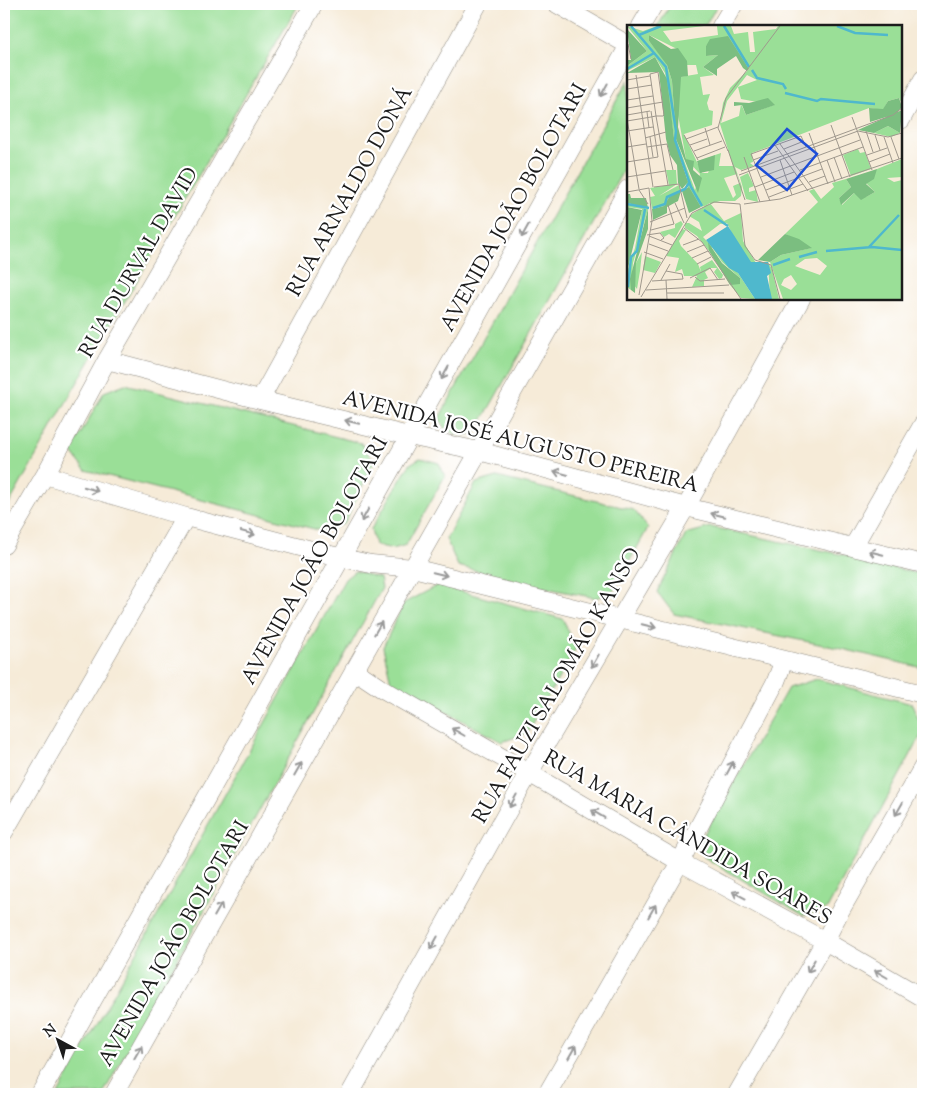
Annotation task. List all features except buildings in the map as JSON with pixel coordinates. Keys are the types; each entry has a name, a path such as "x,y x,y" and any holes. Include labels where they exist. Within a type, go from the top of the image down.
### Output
{"street":[{"name":"RUA DURVAL DAVID","path":"4,545 45,475 107,360 314,4"},
{"name":"RUA ARNALDO DONÁ","path":"260,400 478,4"},
{"path":"557,4 627,45"},
{"path":"642,25 654,4"},
{"path":"722,25 734,4"},
{"name":"AVENIDA JOÃO BOLOTARI","path":"40,1094 627,48"},
{"path":"902,118 923,79"},
{"name":"AVENIDA JOÃO BOLOTARI","path":"114,1094 627,191"},
{"name":"RUA FAUZI SALOMÃO KANSO","path":"350,1094 529,773 686,507 801,300"},
{"name":"AVENIDA JOSÉ AUGUSTO PEREIRA","path":"107,360 260,400 479,451 686,507 923,564"},
{"path":"853,547 923,424"},
{"path":"45,475 186,517 342,558 371,564 413,568 923,694"},
{"path":"4,832 186,517"},
{"path":"548,1094 680,862 776,681 784,660"},
{"name":"RUA MARIA CÂNDIDA SOARES","path":"354,670 381,688 680,862 923,998"},
{"path":"737,1094 826,942 839,913 923,767"}],"green space":[{"path":"4,4 299,4 73,390 4,513"},
{"path":"671,4 718,4 706,25 659,25"},
{"path":"627,82 627,164 475,433 460,436 445,429 439,418"},
{"path":"125,384 361,443 374,462 344,524 322,531 85,470 71,451 104,392"},
{"path":"420,458 439,463 445,476 406,545 393,549 375,545 371,529 410,464"},
{"path":"497,477 634,510 648,528 613,591 596,598 536,586 458,566 446,539 476,483"},
{"path":"711,527 849,556 923,575 923,668 838,648 674,614 657,592 686,534"},
{"path":"355,571 380,578 382,588 103,1094 58,1094 345,579"},
{"path":"438,585 563,619 576,648 527,733 502,742 391,682 383,647 404,603"},
{"path":"817,679 912,704 923,732 827,909 803,916 704,857 700,841 788,688"}]}
